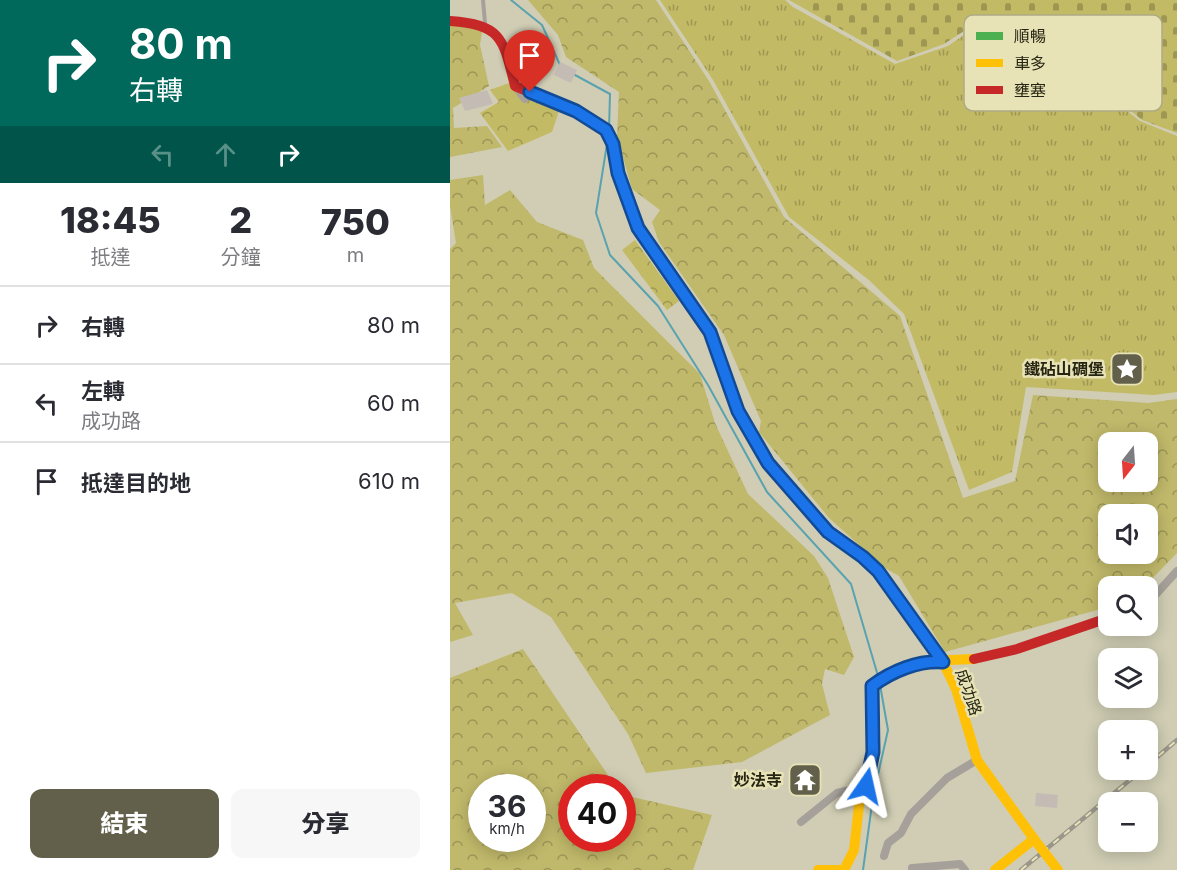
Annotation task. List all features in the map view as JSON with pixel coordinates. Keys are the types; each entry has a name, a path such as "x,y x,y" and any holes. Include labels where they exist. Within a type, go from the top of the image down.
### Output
{"street":[{"path":"450,21 485,25 497,35 507,56 515,86 525,99"},
{"name":"成功路","path":"515,86 576,111 608,135 618,173 638,228 710,332 738,411 768,463 828,532 863,557 878,571 943,662 956,689 968,736 977,760 1058,870"},
{"path":"1158,592 1177,571"},
{"path":"818,870 844,870 852,860 856,845 857,812 866,786 873,752 872,686 926,661 943,662 1017,649 1098,621"},
{"path":"884,856 888,843 901,833 911,814 947,778 977,760"},
{"path":"801,822 837,793 866,786"},
{"path":"995,870 1034,839"},
{"path":"912,868 960,864 965,870"}],"lane":[{"path":"483,0 485,25"}],"green space":[{"path":"528,0 656,0 709,81 784,217 900,316 963,498 1015,481 1033,395 1148,403 1177,399 1177,553 1155,576 1098,576 1098,610 945,652 899,576 885,568 829,518 759,432 761,421 724,335 659,242 652,222 660,210 632,189 617,136 619,92 566,57 558,35"},
{"path":"660,0 785,0 793,7 895,64 948,46 964,35 964,111 1127,111 1140,121 1177,136 1177,392 1154,395 1026,387 1012,472 969,490 904,314 870,281 789,217 713,80"},
{"path":"789,0 1177,0 1177,133 1142,120 1131,111 1162,111 1162,15 964,15 964,31 944,44 897,61"},
{"path":"450,22 483,25 480,45 489,86 453,108 454,128 487,126 502,147 450,157"},
{"path":"509,83 560,108 552,132 508,151 480,113 499,102 490,90"},
{"path":"483,175 485,205 510,190 537,222 583,240 594,268 700,374 715,423 748,494 814,556 828,578 854,657 844,675 825,669 822,684 830,715 742,762 646,773 628,734 551,617 512,593 455,603 473,635 450,642 450,249 456,243 450,206 450,180"},
{"path":"635,240 679,301 667,310 622,250"},
{"path":"523,649 607,774 558,774 558,852 636,852 636,798 712,815 693,870 450,870 450,678"}],"building":[{"path":"560,62 577,70 571,83 554,75"},
{"path":"487,90 493,104 465,111 459,98"},
{"path":"1036,793 1058,795 1057,808 1035,806"}],"waterway":[{"path":"511,0 542,25 560,65"},
{"path":"575,75 610,94 609,129"},
{"path":"607,144 596,213 610,255 658,306 708,385 767,492 851,584 878,676"},
{"path":"863,870 873,797 888,730 880,685"}],"railway":[{"path":"1158,756 1177,740"},
{"path":"1021,870 1130,780"}],"traffic: fast":[{"path":"724,369 739,412 768,463 828,532 863,557 881,576"}],"traffic: slow":[{"path":"881,576 943,662 956,689 977,760 1034,839 995,870"},
{"path":"818,870 844,870 854,850 859,805 872,759 872,686 883,678 926,661 974,659"},
{"path":"1034,839 1058,870"}],"traffic: jam":[{"path":"450,21 480,26 498,37 507,56 515,86 576,111 606,130 613,144 618,173 638,228 710,331 724,369"},
{"path":"974,659 1017,649 1098,621"}],"place":[{"name":"鐵砧山碉堡","path":"1127,369"},
{"name":"妙法寺","path":"805,780"}],"route":[{"path":"530,92 576,111 606,130 613,144 618,173 638,228 710,332 738,411 768,463 828,532 863,557 878,571 943,662 926,661 883,678 872,686 873,752 866,786"}]}
